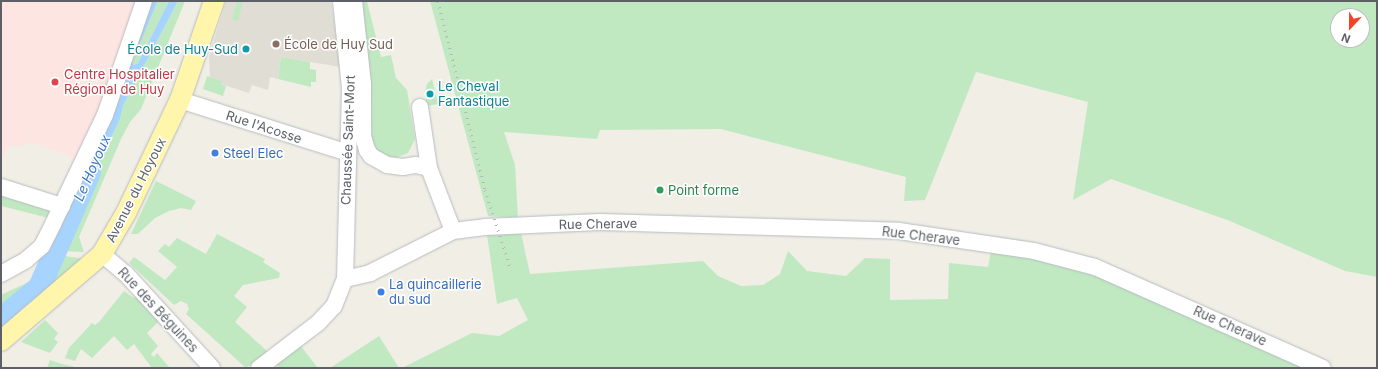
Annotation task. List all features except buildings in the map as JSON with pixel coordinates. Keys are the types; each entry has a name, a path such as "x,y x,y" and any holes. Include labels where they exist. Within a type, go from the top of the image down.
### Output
{"main road":[{"name":"Avenue du Hoyoux","path":"1,341 102,254 126,213 180,100 214,1"}],"street":[{"path":"1,274 26,260 42,246 104,115 144,1"},
{"name":"Chaussée Saint-Mort","path":"341,1 350,69 345,279"},
{"path":"354,1 363,84 363,136 367,150 371,156 387,165 403,167 416,165 429,168"},
{"name":"Rue l'Acosse","path":"180,100 348,153"},
{"path":"259,368 318,323 334,306 345,279 370,273 453,231 429,168 420,107"},
{"path":"1,187 62,206"},
{"name":"Rue Cherave","path":"453,231 496,227 615,222 898,231 1034,251 1118,275 1323,368"},
{"name":"Rue des Béguines","path":"102,254 125,273 212,368"}],"shaded area":[{"name":"Centre Hospitalier Régional de Huy","path":"1,1 138,1 95,122 76,158 31,142 21,146 9,146 1,162"},
{"name":"École de Huy Sud","path":"226,1 331,1 341,67 281,57 278,79 270,77 268,90 252,85 249,93 221,84 221,81 210,77 209,57"}],"green space":[{"path":"158,1 169,1 138,63 134,65 132,62"},
{"path":"178,1 185,1 141,109 130,122 121,139 79,237 84,252 60,251 65,236 57,234 72,201 81,201 120,119 123,106"},
{"path":"237,1 243,1 238,21 232,19"},
{"path":"362,1 367,1 381,57 391,55 396,78 407,90 415,139 408,153 398,157 387,157 378,151 372,142 371,82"},
{"path":"430,1 1377,1 1377,277 1345,271 1230,221 1111,179 1073,200 1088,102 976,72 925,200 904,201 906,177 721,129 600,130 597,139 504,132 515,165 518,218 488,216"},
{"path":"281,57 310,62 310,69 316,70 316,82 311,82 311,87 278,79"},
{"path":"207,76 222,81 221,84 226,86 223,96 203,89"},
{"path":"432,79 438,104 427,106 425,92 427,84"},
{"path":"156,181 196,201 191,210 181,208 169,211 155,218 138,234 131,234"},
{"path":"1,195 48,210 51,214 49,218 1,206"},
{"path":"521,233 530,274 703,261 718,276 741,286 763,285 780,274 788,251 807,271 846,276 865,258 890,259 890,300 948,299 949,263 988,267 992,245 1065,258 1306,368 402,368 472,333 499,336 528,320 517,298 497,304 487,235"},
{"path":"217,234 265,259 263,262 280,273 279,278 243,285 234,296 247,307 235,322 268,352 246,368 186,314 189,309 187,304 181,301 174,305 129,263 134,257 165,280 177,267 158,251 165,244 169,247 177,238 206,254"},
{"path":"59,255 84,259 45,291"},
{"path":"37,278 7,305 1,304 1,295"},
{"path":"124,291 134,298 137,295 160,320 147,333 158,346 151,354 154,357 157,353 170,368 152,368 134,344 127,350 114,336 92,358 81,349 75,361 65,358 69,348 92,323 95,325 99,322"},
{"path":"45,320 58,333 54,339 58,342 50,353 21,342"},
{"path":"379,336 399,368 330,368"},
{"path":"300,345 318,368 279,368 276,364"},
{"path":"50,360 62,364 75,367 47,368"}],"water":[{"path":"150,1 158,1 132,62 134,65 138,63 169,1 178,1 123,106 120,119 81,201 72,201"},
{"path":"57,234 66,236 60,251 50,250"},
{"path":"48,253 59,255 45,291 1,326 1,304 7,305 33,284"}],"waterway":[{"name":"Le Hoyoux","path":"1,318 39,287 89,172"}],"railway":[{"path":"438,1 485,190 511,270"}],"place":[{"name":"École de Huy Sud","path":"276,44"},
{"name":"École de Huy-Sud","path":"246,49"},
{"name":"Centre Hospitalier Régional de Huy","path":"55,82"},
{"name":"Le Cheval Fantastique","path":"430,94"},
{"name":"Steel Elec","path":"215,153"},
{"name":"Point forme","path":"660,190"},
{"name":"La quincaillerie du sud","path":"381,292"}]}
